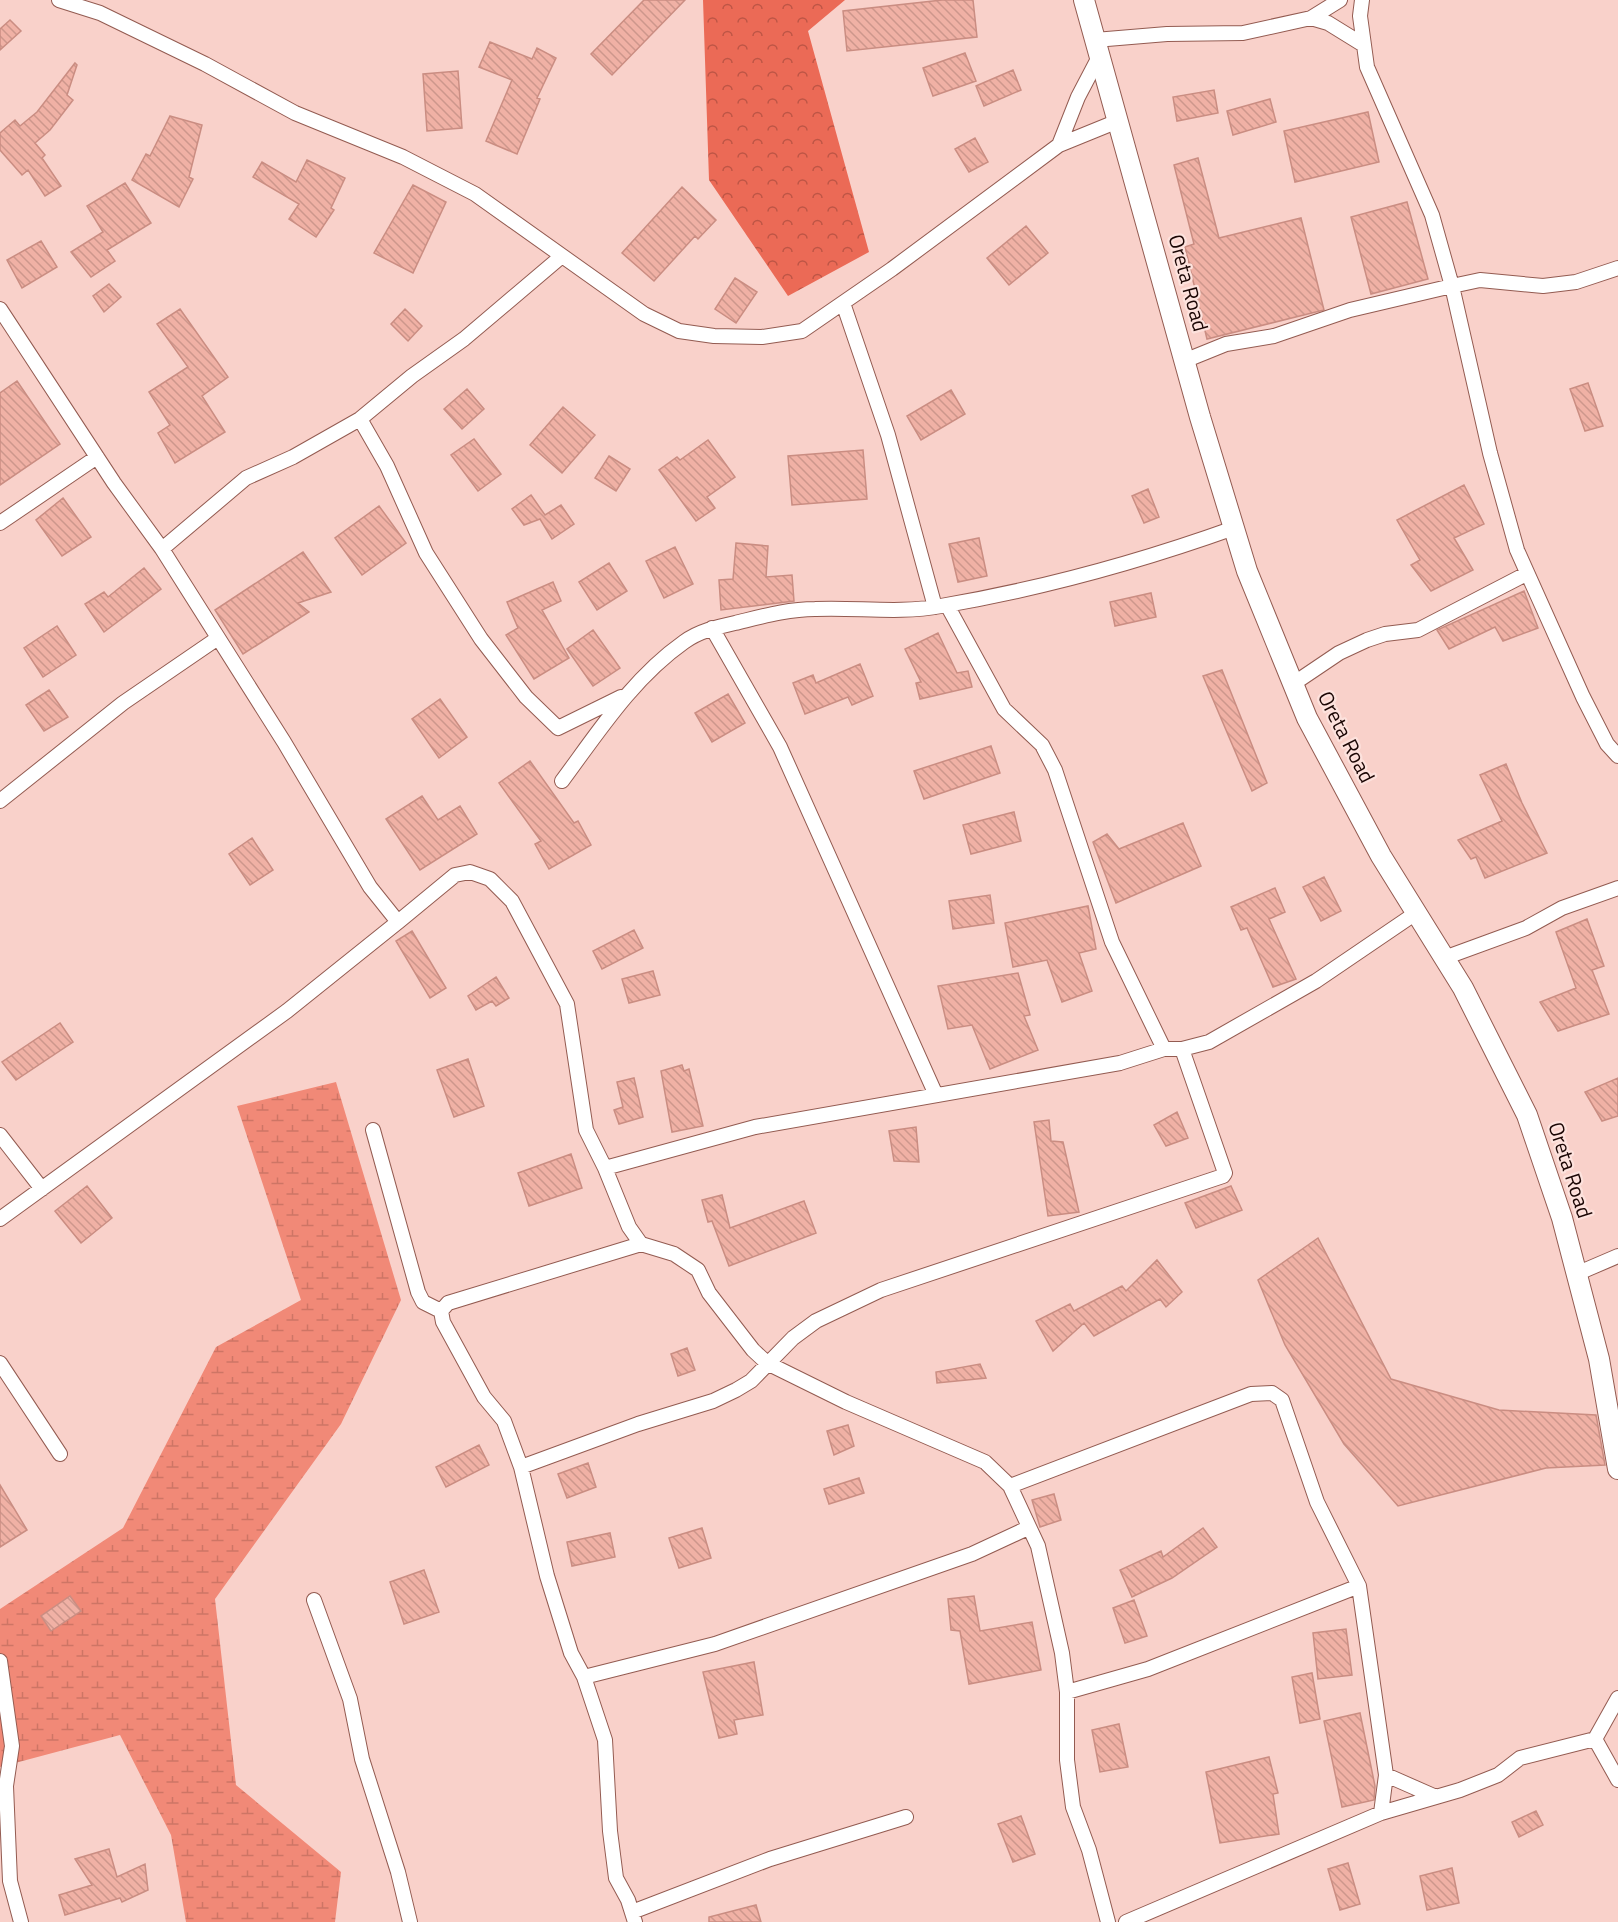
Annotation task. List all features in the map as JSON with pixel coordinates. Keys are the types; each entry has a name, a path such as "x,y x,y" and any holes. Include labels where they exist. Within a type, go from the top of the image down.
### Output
{"street":[{"path":"59,0 100,13 205,63 295,113 403,157 475,194 644,314 679,331 714,336 762,337 802,331 1059,145 1118,121"},
{"name":"Oreta Road","path":"1084,0 1184,361 1247,571 1307,718 1360,817 1463,988 1527,1114 1562,1218 1599,1359 1618,1469"},
{"path":"1059,145 1098,48 1167,34 1244,33 1311,18 1340,0"},
{"path":"1362,0 1360,16 1362,44 1367,67 1432,215 1452,286 1490,453 1526,574 1583,697 1607,744 1618,756"},
{"path":"1311,18 1328,23 1362,44"},
{"path":"162,549 246,478 323,442 360,419 412,376 465,339 562,256"},
{"path":"1184,361 1226,344 1274,336 1350,310 1480,280 1543,286 1576,282 1618,268"},
{"path":"843,303 888,435 941,606 1004,709 1042,745 1054,770 1112,942 1164,1049"},
{"path":"0,309 97,457 162,549 284,742 370,887 398,921"},
{"path":"360,419 387,466 426,553 481,639 526,696 558,728 624,696"},
{"path":"0,523 97,457"},
{"path":"562,781 624,696 684,642 712,628 813,609 882,612 941,606 1013,592 1165,553 1234,528"},
{"path":"1293,684 1339,653 1385,634 1418,630 1526,574"},
{"path":"712,628 780,747 936,1095"},
{"path":"0,801 123,703 218,638"},
{"path":"0,1219 286,1011 455,875 470,872 490,879 512,901 567,1004 586,1130 605,1168 629,1227 641,1244"},
{"path":"1444,958 1526,928 1562,908 1618,888"},
{"path":"605,1168 755,1127 1120,1063 1164,1049 1209,1042 1316,981 1416,913"},
{"path":"521,1467 638,1424 713,1401 752,1381 793,1338 816,1321 881,1290 1223,1176 1223,1166 1182,1048"},
{"path":"373,1130 418,1292 423,1302 441,1311"},
{"path":"0,1135 42,1189"},
{"path":"906,1817 770,1859 633,1917 616,1878 610,1831 605,1740 584,1677 571,1653 548,1576 521,1467 504,1422 476,1383 442,1322 441,1311 448,1303 641,1244 675,1254 698,1270 709,1293 753,1350 767,1363 846,1402 985,1462 1010,1486 1038,1546 1062,1653 1067,1692 1067,1760 1073,1808 1089,1850 1108,1922"},
{"path":"1576,1274 1618,1257"},
{"path":"0,1363 60,1454"},
{"path":"1010,1486 1251,1394 1272,1393 1282,1400 1317,1502 1359,1586 1386,1775 1381,1813"},
{"path":"584,1677 715,1644 962,1558 1028,1528"},
{"path":"1067,1692 1148,1669 1359,1586"},
{"path":"314,1600 350,1698 362,1759 398,1872 410,1922"},
{"path":"0,1661 12,1746 6,1786 10,1881 21,1922"},
{"path":"1126,1922 1381,1813 1498,1775 1520,1758 1595,1739 1618,1698"},
{"path":"1595,1739 1618,1780"},
{"path":"1386,1775 1436,1797"}],"green space":[{"path":"703,0 845,0 808,31 869,252 788,296 709,180"},
{"path":"336,1082 401,1300 341,1424 215,1599 236,1785 341,1872 335,1922 186,1922 171,1835 120,1735 0,1767 0,1609 123,1528 216,1347 301,1300 237,1106"}],"building":[{"path":"644,0 685,0 612,75 591,54"},
{"path":"942,0 973,0 977,37 847,51 843,11"},
{"path":"10,20 21,31 0,50 0,29"},
{"path":"490,42 532,59 537,48 556,58 537,98 540,99 517,154 486,141 512,80 479,67"},
{"path":"965,53 976,81 933,96 923,68"},
{"path":"75,63 77,65 67,95 73,100 50,130 35,143 45,155 42,158 61,186 45,196 28,170 22,175 0,150 0,133 15,120 20,126 37,112"},
{"path":"1013,70 1021,90 984,106 976,86"},
{"path":"458,71 462,128 427,131 423,74"},
{"path":"1214,90 1218,113 1177,121 1173,97"},
{"path":"1270,99 1276,122 1233,135 1227,111"},
{"path":"1368,112 1379,162 1295,182 1284,131"},
{"path":"170,116 202,125 189,177 193,179 179,207 132,180 146,154 150,156"},
{"path":"975,138 988,162 969,172 955,149"},
{"path":"1198,158 1219,238 1301,218 1324,310 1207,339 1185,247 1194,244 1174,165"},
{"path":"307,160 345,178 331,208 334,210 316,237 289,219 299,204 253,177 262,162 296,182"},
{"path":"125,183 151,223 107,250 115,261 91,277 71,252 103,232 87,206"},
{"path":"413,185 446,202 413,273 374,253"},
{"path":"682,187 716,220 698,239 695,236 654,281 622,253"},
{"path":"1407,202 1428,279 1371,294 1351,217"},
{"path":"1026,226 1048,253 1009,285 987,258"},
{"path":"41,241 57,267 22,288 7,260"},
{"path":"735,278 757,292 736,323 715,309"},
{"path":"109,284 121,297 104,312 93,296"},
{"path":"180,309 228,377 202,396 225,432 175,463 158,433 170,425 149,392 188,367 157,324"},
{"path":"405,309 422,326 408,341 391,324"},
{"path":"17,381 60,444 0,485 0,393"},
{"path":"1588,383 1603,426 1585,431 1570,389"},
{"path":"467,389 484,409 462,429 444,409"},
{"path":"951,390 965,414 921,440 907,416"},
{"path":"563,407 595,435 562,473 530,445"},
{"path":"474,439 501,474 478,491 451,455"},
{"path":"708,440 735,477 707,497 715,508 696,521 659,470 677,457 680,460"},
{"path":"863,450 867,499 792,505 788,456"},
{"path":"609,456 630,469 616,491 595,478"},
{"path":"1464,485 1484,524 1454,538 1473,570 1431,591 1411,565 1420,560 1397,520"},
{"path":"1148,489 1159,517 1144,523 1132,496"},
{"path":"531,495 545,515 561,505 574,524 552,539 540,519 524,525 512,509"},
{"path":"63,498 91,537 62,556 36,520"},
{"path":"379,506 406,543 362,575 335,538"},
{"path":"979,538 987,576 958,582 949,544"},
{"path":"736,543 768,546 766,577 792,575 794,601 721,610 719,580 733,579"},
{"path":"675,547 693,584 664,598 646,561"},
{"path":"303,552 331,592 298,603 309,612 243,654 215,610"},
{"path":"609,563 627,591 597,610 579,582"},
{"path":"144,568 161,589 104,632 85,604 104,592 108,597"},
{"path":"553,582 561,601 542,610 569,658 534,679 506,635 518,628 507,602"},
{"path":"1524,591 1538,628 1503,641 1495,627 1449,649 1437,630"},
{"path":"1151,593 1156,617 1115,626 1110,602"},
{"path":"57,626 76,655 43,677 24,648"},
{"path":"593,630 620,668 593,686 567,649"},
{"path":"938,633 957,673 968,671 972,687 920,699 916,683 921,682 905,649"},
{"path":"860,664 873,696 852,705 848,697 805,714 793,683 813,675 816,683"},
{"path":"1222,670 1267,783 1252,791 1203,676"},
{"path":"49,690 68,717 44,731 26,705"},
{"path":"728,694 745,723 712,742 695,713"},
{"path":"440,699 467,737 439,758 412,719"},
{"path":"991,746 1000,773 924,799 914,771"},
{"path":"530,761 574,823 578,821 591,845 549,869 535,844 541,841 499,783"},
{"path":"1506,764 1547,853 1485,878 1476,857 1471,859 1458,840 1502,821 1480,775"},
{"path":"422,796 438,820 460,806 477,834 420,870 386,819"},
{"path":"1014,812 1021,841 971,854 963,825"},
{"path":"1183,823 1201,866 1116,903 1093,842 1107,834 1119,849"},
{"path":"252,838 273,870 250,885 229,854"},
{"path":"1324,877 1341,911 1321,921 1303,887"},
{"path":"1275,888 1285,912 1269,919 1296,979 1273,987 1247,928 1241,930 1231,907"},
{"path":"990,895 994,923 953,929 949,901"},
{"path":"1088,906 1096,949 1079,953 1092,991 1062,1002 1047,960 1013,967 1005,923"},
{"path":"1587,919 1604,966 1592,970 1609,1014 1558,1031 1540,1002 1576,988 1556,932"},
{"path":"634,930 643,948 602,969 593,951"},
{"path":"412,931 446,988 430,998 396,941"},
{"path":"653,971 660,995 629,1003 622,979"},
{"path":"1018,973 1030,1015 1024,1016 1038,1050 990,1069 972,1025 948,1029 938,986"},
{"path":"496,977 509,998 496,1006 492,1001 476,1010 468,996"},
{"path":"60,1023 73,1042 16,1080 2,1062"},
{"path":"468,1059 484,1106 454,1117 437,1070"},
{"path":"682,1065 684,1071 689,1069 703,1126 672,1132 661,1071"},
{"path":"634,1078 643,1117 619,1124 614,1110 623,1107 617,1082"},
{"path":"1618,1078 1618,1116 1602,1121 1585,1092"},
{"path":"1177,1112 1188,1138 1166,1146 1154,1125"},
{"path":"1049,1120 1051,1141 1063,1142 1079,1212 1048,1216 1034,1122"},
{"path":"916,1127 919,1162 894,1161 889,1131"},
{"path":"571,1154 582,1188 529,1206 518,1173"},
{"path":"87,1186 112,1218 81,1243 55,1211"},
{"path":"1231,1186 1242,1210 1196,1228 1185,1203"},
{"path":"722,1195 730,1228 804,1201 816,1233 729,1266 712,1221 708,1222 702,1200"},
{"path":"1318,1238 1391,1379 1499,1410 1596,1415 1605,1465 1546,1468 1398,1506 1344,1444 1285,1345 1258,1280"},
{"path":"1157,1260 1182,1292 1166,1307 1160,1299 1094,1336 1084,1323 1053,1351 1036,1321 1070,1304 1074,1311 1122,1286 1126,1291"},
{"path":"687,1348 695,1370 678,1376 671,1354"},
{"path":"980,1364 986,1378 937,1383 936,1372"},
{"path":"848,1425 854,1446 834,1455 827,1431"},
{"path":"479,1445 489,1465 446,1487 436,1467"},
{"path":"588,1463 596,1487 567,1498 558,1474"},
{"path":"859,1478 864,1493 829,1504 824,1489"},
{"path":"0,1485 27,1530 0,1547"},
{"path":"1054,1494 1061,1520 1040,1527 1032,1500"},
{"path":"702,1528 711,1558 679,1568 669,1538"},
{"path":"1203,1528 1217,1547 1172,1578 1132,1597 1120,1570 1161,1551 1163,1557"},
{"path":"610,1533 615,1557 572,1566 567,1542"},
{"path":"424,1570 439,1612 404,1624 390,1582"},
{"path":"70,1596 81,1611 51,1631 41,1616"},
{"path":"974,1596 980,1631 1032,1622 1041,1670 969,1684 960,1631 951,1630 948,1599"},
{"path":"1134,1600 1147,1636 1125,1643 1113,1608"},
{"path":"1346,1629 1352,1675 1318,1679 1313,1633"},
{"path":"754,1662 763,1715 734,1720 737,1734 719,1738 703,1672"},
{"path":"1312,1673 1320,1719 1300,1723 1292,1677"},
{"path":"1360,1713 1375,1786 1374,1800 1342,1807 1324,1721"},
{"path":"1119,1724 1128,1767 1100,1772 1092,1730"},
{"path":"1269,1757 1278,1793 1273,1794 1279,1834 1220,1843 1206,1772"},
{"path":"1536,1811 1543,1825 1519,1837 1512,1822"},
{"path":"1021,1816 1035,1854 1013,1862 998,1824"},
{"path":"109,1849 117,1877 145,1864 148,1890 122,1902 120,1898 65,1915 59,1895 92,1885 75,1859"},
{"path":"1348,1863 1360,1904 1340,1910 1328,1869"},
{"path":"1452,1868 1459,1903 1427,1910 1420,1876"},
{"path":"756,1905 761,1922 709,1922 709,1917"}]}
